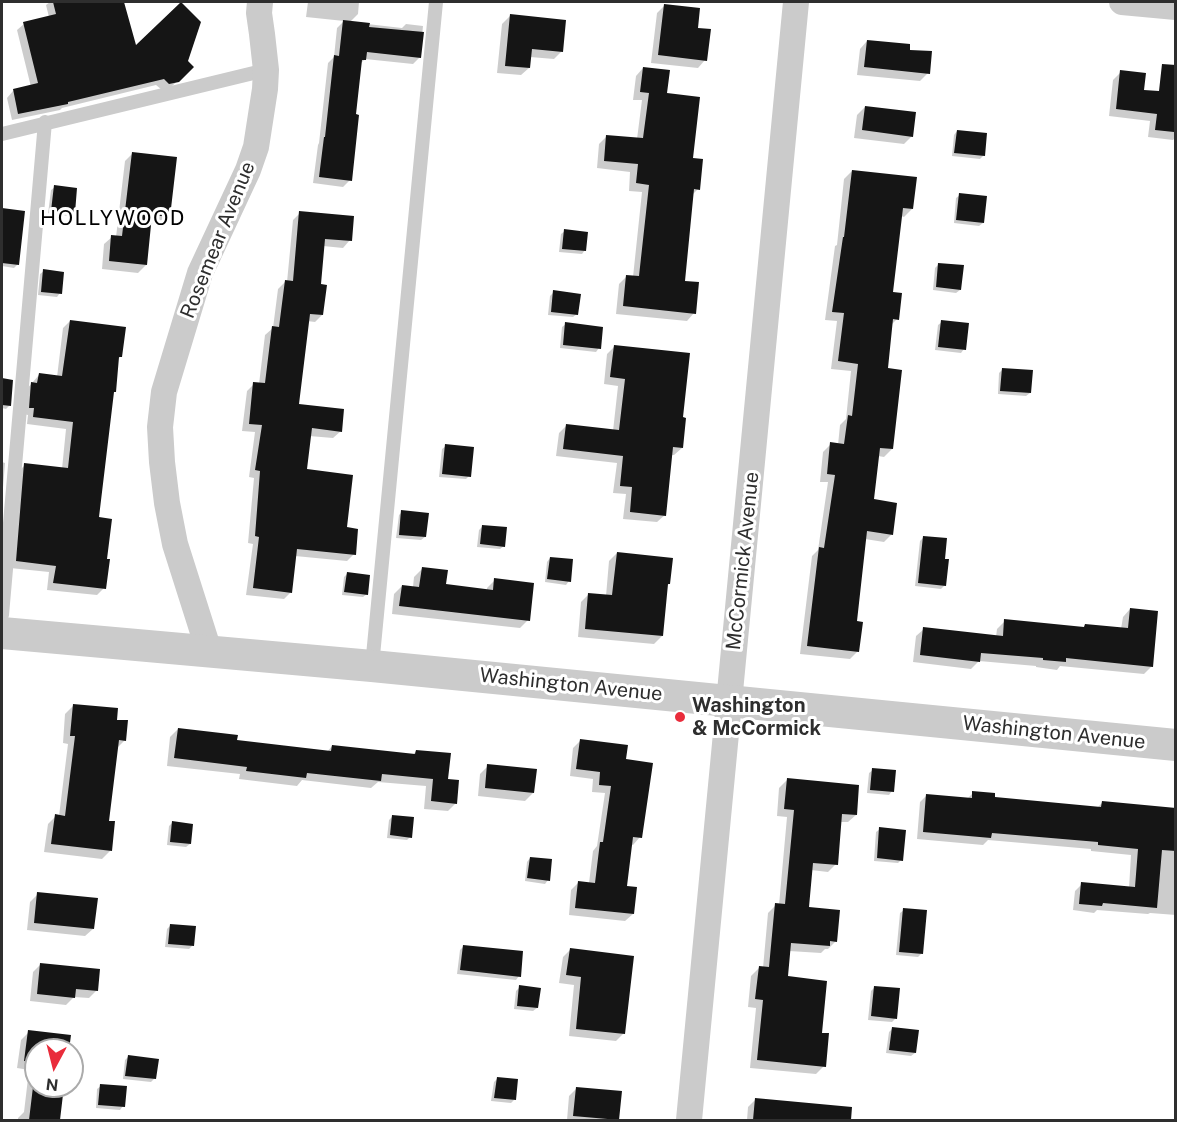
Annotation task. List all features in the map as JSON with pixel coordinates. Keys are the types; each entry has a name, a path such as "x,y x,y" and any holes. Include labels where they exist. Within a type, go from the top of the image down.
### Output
{"street":[{"name":"McCormick Avenue","path":"689,1120 796,2"},
{"path":"1122,2 1176,7"},
{"name":"Rosemear Avenue","path":"209,651 175,544 165,492 160,427 164,392 200,273 248,170 256,147 266,70 256,5"},
{"name":"Washington Avenue","path":"2,633 372,666 1176,745"}],"lane":[{"path":"372,666 436,2"},
{"path":"2,134 266,70"},
{"path":"2,615 45,122"}],"building":[{"path":"53,2 124,2 136,45 181,2 201,22 188,61 194,67 179,82 169,84 164,79 68,102 68,104 18,114 13,89 38,83 23,22 56,14"},
{"path":"664,4 700,8 698,28 711,29 707,61 658,55"},
{"path":"510,14 566,20 563,52 532,49 530,68 505,66"},
{"path":"343,20 370,23 369,27 424,32 421,58 367,52 366,60 362,60 352,181 319,177 334,55 339,56"},
{"path":"867,40 910,44 910,50 932,51 930,74 864,67"},
{"path":"1162,64 1176,65 1174,132 1155,130 1157,114 1116,109 1120,70 1146,73 1144,90 1159,91"},
{"path":"643,67 670,70 667,93 700,97 693,158 703,159 700,190 694,189 685,281 699,282 696,314 623,306 626,275 639,276 649,185 636,183 638,164 604,161 606,135 643,138 649,93 640,92"},
{"path":"865,106 916,112 913,137 862,130"},
{"path":"957,130 987,133 985,156 954,153"},
{"path":"132,152 177,157 170,217 152,215 147,265 109,261 111,235 122,236"},
{"path":"852,170 917,177 913,209 903,208 893,292 902,293 899,320 893,319 888,368 902,370 893,449 880,448 874,499 897,503 893,535 867,531 857,621 863,622 859,652 807,646 819,547 824,548 835,475 827,474 830,442 844,444 848,415 852,416 858,364 838,361 844,313 832,312"},
{"path":"54,185 77,188 75,213 51,211"},
{"path":"959,193 987,196 984,223 956,220"},
{"path":"2,208 25,211 19,265 2,263"},
{"path":"299,211 354,216 352,241 325,239 321,284 327,285 323,315 310,314 299,404 344,409 342,432 312,428 307,469 353,475 347,527 358,529 356,555 297,549 292,593 253,588 259,537 255,536 260,471 255,470 262,425 249,424 253,382 265,383 272,326 279,327 285,280 293,281"},
{"path":"564,229 588,232 586,251 562,249"},
{"path":"938,263 964,265 961,290 936,287"},
{"path":"43,269 64,272 62,294 41,292"},
{"path":"553,290 581,294 578,315 551,312"},
{"path":"70,320 126,327 122,357 119,357 116,392 114,392 99,517 112,519 106,589 53,583 56,566 16,561 24,463 68,468 73,422 33,417 34,408 29,408 31,382 37,383 39,373 62,376"},
{"path":"941,320 969,323 966,350 938,347"},
{"path":"565,322 603,327 601,349 563,345"},
{"path":"614,345 690,353 683,417 686,418 683,448 673,447 666,516 630,512 632,487 620,486 623,456 563,449 566,424 619,430 625,379 610,377"},
{"path":"1002,368 1033,370 1031,393 1000,391"},
{"path":"2,378 13,380 11,406 2,405"},
{"path":"445,444 474,447 471,477 442,474"},
{"path":"401,510 429,513 426,537 399,535"},
{"path":"482,525 507,527 505,547 480,544"},
{"path":"923,536 947,538 945,559 949,559 946,586 918,583"},
{"path":"617,552 673,558 663,636 585,629 588,593 612,595"},
{"path":"550,557 573,559 571,582 547,579"},
{"path":"422,567 448,570 446,584 493,590 494,578 534,583 530,621 399,606 402,585 419,587"},
{"path":"347,572 370,575 368,595 344,592"},
{"path":"1130,608 1158,611 1153,667 1066,658 1066,662 981,653 980,662 920,655 923,627 1003,636 1004,619 1084,627 1085,624 1128,628"},
{"path":"73,704 118,708 117,720 128,720 126,741 119,740 109,821 115,821 112,851 51,844 55,814 65,816 75,736 70,736"},
{"path":"178,728 238,735 237,740 331,751 332,745 415,754 416,750 451,753 448,779 459,780 457,804 431,801 433,779 382,774 381,781 307,773 306,778 246,771 247,767 174,758"},
{"path":"580,739 628,745 626,759 653,763 642,838 633,837 627,886 637,887 634,914 575,908 578,881 595,883 611,786 599,785 600,772 576,769"},
{"path":"487,764 537,769 534,793 485,788"},
{"path":"872,768 896,770 894,792 870,790"},
{"path":"787,778 859,785 857,815 842,814 838,865 813,863 809,907 840,910 837,942 830,941 830,946 791,943 788,976 827,981 822,1033 829,1033 826,1067 757,1060 763,1000 755,999 759,966 769,967 775,903 785,904 794,810 784,809"},
{"path":"972,791 995,793 995,797 1101,807 1102,801 1176,808 1176,851 1162,850 1157,908 1103,903 1102,906 1079,904 1081,882 1135,887 1138,849 1098,845 1098,842 992,833 991,838 923,832 926,794 972,798"},
{"path":"392,815 414,817 412,838 390,835"},
{"path":"172,821 193,824 191,844 170,842"},
{"path":"879,827 906,830 903,861 877,858"},
{"path":"530,857 552,859 550,881 527,878"},
{"path":"37,892 98,898 94,929 34,923"},
{"path":"903,908 927,910 923,954 899,952"},
{"path":"170,924 196,926 194,946 168,944"},
{"path":"463,945 523,951 521,977 460,970"},
{"path":"570,948 634,956 625,1034 576,1029 581,977 566,975"},
{"path":"40,963 100,969 98,991 76,989 75,998 37,994"},
{"path":"519,985 541,988 538,1008 517,1006"},
{"path":"874,986 900,988 897,1019 871,1016"},
{"path":"892,1027 919,1030 916,1053 889,1050"},
{"path":"28,1030 71,1035 71,1038 27,1038"},
{"path":"128,1055 159,1059 156,1079 125,1076"},
{"path":"497,1077 518,1079 516,1100 494,1098"},
{"path":"100,1084 127,1086 125,1107 98,1105"},
{"path":"576,1087 622,1091 619,1120 573,1116"},
{"path":"32,1098 63,1098 60,1120 29,1120"},
{"path":"755,1098 852,1107 851,1120 753,1120"}],"place":[{"name":"Washington & McCormick","path":"680,717"}],"district":[{"name":"HOLLYWOOD","path":"113,219"}]}
